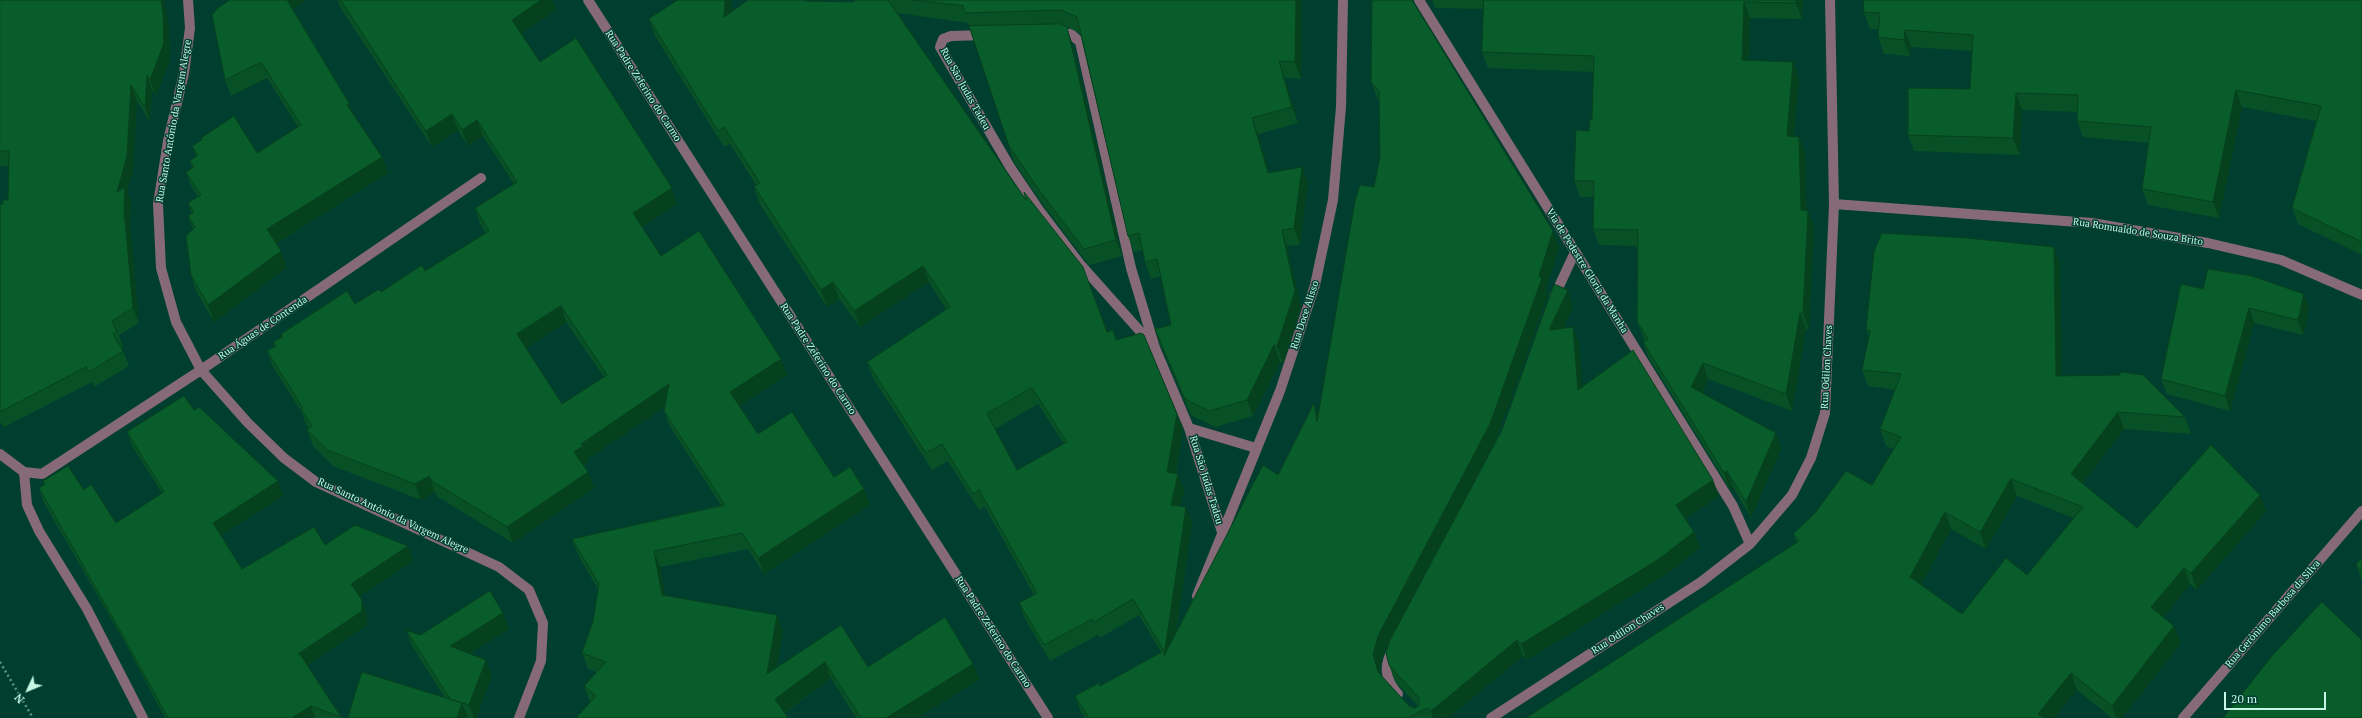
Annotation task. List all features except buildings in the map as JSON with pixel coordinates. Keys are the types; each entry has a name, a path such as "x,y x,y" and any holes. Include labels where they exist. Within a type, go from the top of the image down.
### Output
{"street":[{"name":"Rua Santo Antônio da Vargem Alegre","path":"188,0 190,28 184,73 168,141 158,204 161,268 176,322 201,370 248,423 284,458 316,482 499,567 528,590 543,623 541,654 540,661 519,718"},
{"name":"Rua Padre Zeferino do Carmo","path":"588,0 1048,718"},
{"name":"Rua Doce Alisso","path":"1193,605 1280,391 1315,286 1333,200 1341,107 1342,0"},
{"name":"Via de Pedestre Gloria da Manha","path":"1418,0 1733,506 1750,544"},
{"name":"Rua Odilon Chaves","path":"1491,718 1701,582 1750,544 1792,495 1811,458 1825,413 1834,204 1830,0"},
{"name":"Rua São Judas Tadeu","path":"992,34 951,36 943,39 940,47 1010,168 1039,210 1080,264 1155,348"},
{"name":"Rua São Judas Tadeu","path":"1045,34 1071,34 1080,42 1113,194 1131,268 1155,348 1189,428 1222,532"},
{"name":"Rua Águas de Contenda","path":"24,472 42,474 201,370 481,178"},
{"name":"Rua Romualdo de Souza Brito","path":"1834,204 2092,223 2200,241 2281,260 2362,295"},
{"path":"1551,305 1559,283 1575,252"},
{"name":"Rua São Judas Tadeu","path":"1189,428 1256,448"},
{"path":"0,454 24,472 27,505 39,531 87,609 143,718"},
{"name":"Rua Gerônimo Barbosa da Silva","path":"2183,718 2362,511"},
{"path":"1398,640 1385,669 1389,684 1405,701"}],"path":[{"path":"0,662 33,718"}]}
